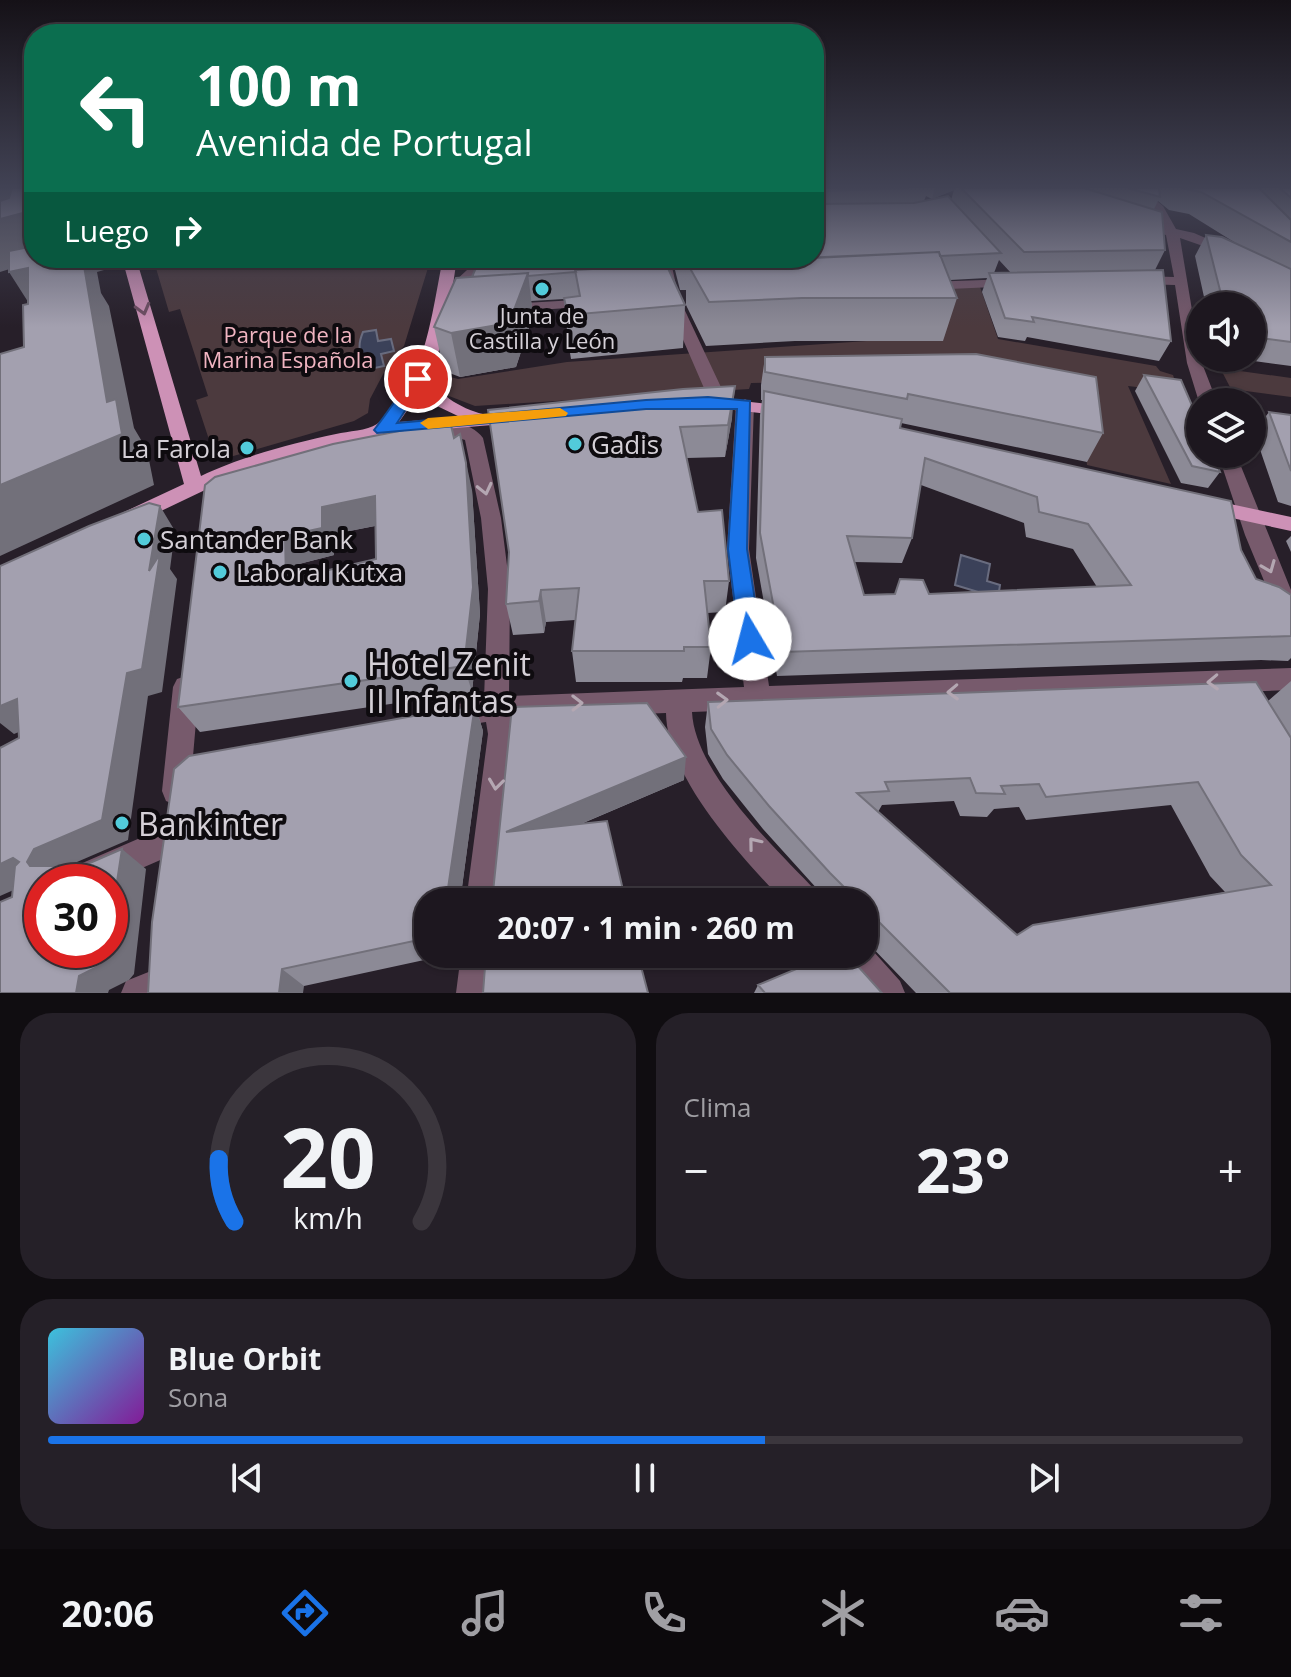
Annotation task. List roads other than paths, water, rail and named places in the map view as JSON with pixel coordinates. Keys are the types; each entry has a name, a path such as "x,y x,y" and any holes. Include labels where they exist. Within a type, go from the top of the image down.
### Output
{"main road":[{"path":"132,268 207,494"},
{"path":"344,454 382,430 396,414 421,372 446,310 449,268"},
{"path":"421,372 428,389 446,403 469,414 499,420"},
{"path":"681,403 745,404 807,416"},
{"path":"207,494 294,451 382,430 537,415"},
{"path":"110,526 136,515 344,454 499,420"},
{"path":"1190,502 1291,524"}],"street":[{"path":"1159,234 1229,252 1201,234"},
{"path":"1171,234 1203,388"},
{"path":"446,310 480,268"},
{"path":"663,268 664,299 719,402"},
{"path":"909,287 1010,280"},
{"path":"1123,280 1181,281"},
{"path":"664,299 690,297"},
{"path":"498,309 613,302"},
{"path":"745,404 738,549 758,699"},
{"path":"1266,425 1291,429"},
{"path":"451,430 465,431 474,438 491,518 499,589 495,685 501,734 484,888"},
{"path":"1232,468 1288,607"},
{"path":"128,867 168,855 189,656"},
{"path":"426,720 499,707 1291,679"},
{"path":"685,701 679,708 677,729 697,772 793,888"},
{"path":"179,763 210,758"},
{"path":"473,993 476,968"},
{"path":"866,968 888,993"}],"water":[{"path":"376,330 378,341 391,339 394,351 381,354 384,366 370,369 362,355 360,343 363,332"},
{"path":"961,555 990,564 987,581 1000,585 998,598 955,585"}],"place":[{"name":"Junta de Castilla y León","path":"542,289"},
{"name":"Gadis","path":"575,444"},
{"name":"La Farola","path":"247,448"},
{"name":"Santander Bank","path":"144,539"},
{"name":"Laboral Kutxa","path":"220,572"},
{"name":"Hotel Zenit II Infantas","path":"351,681"},
{"name":"Bankinter","path":"122,823"}],"park label":[{"name":"Parque de la Marina Española","path":"288,346"}]}
